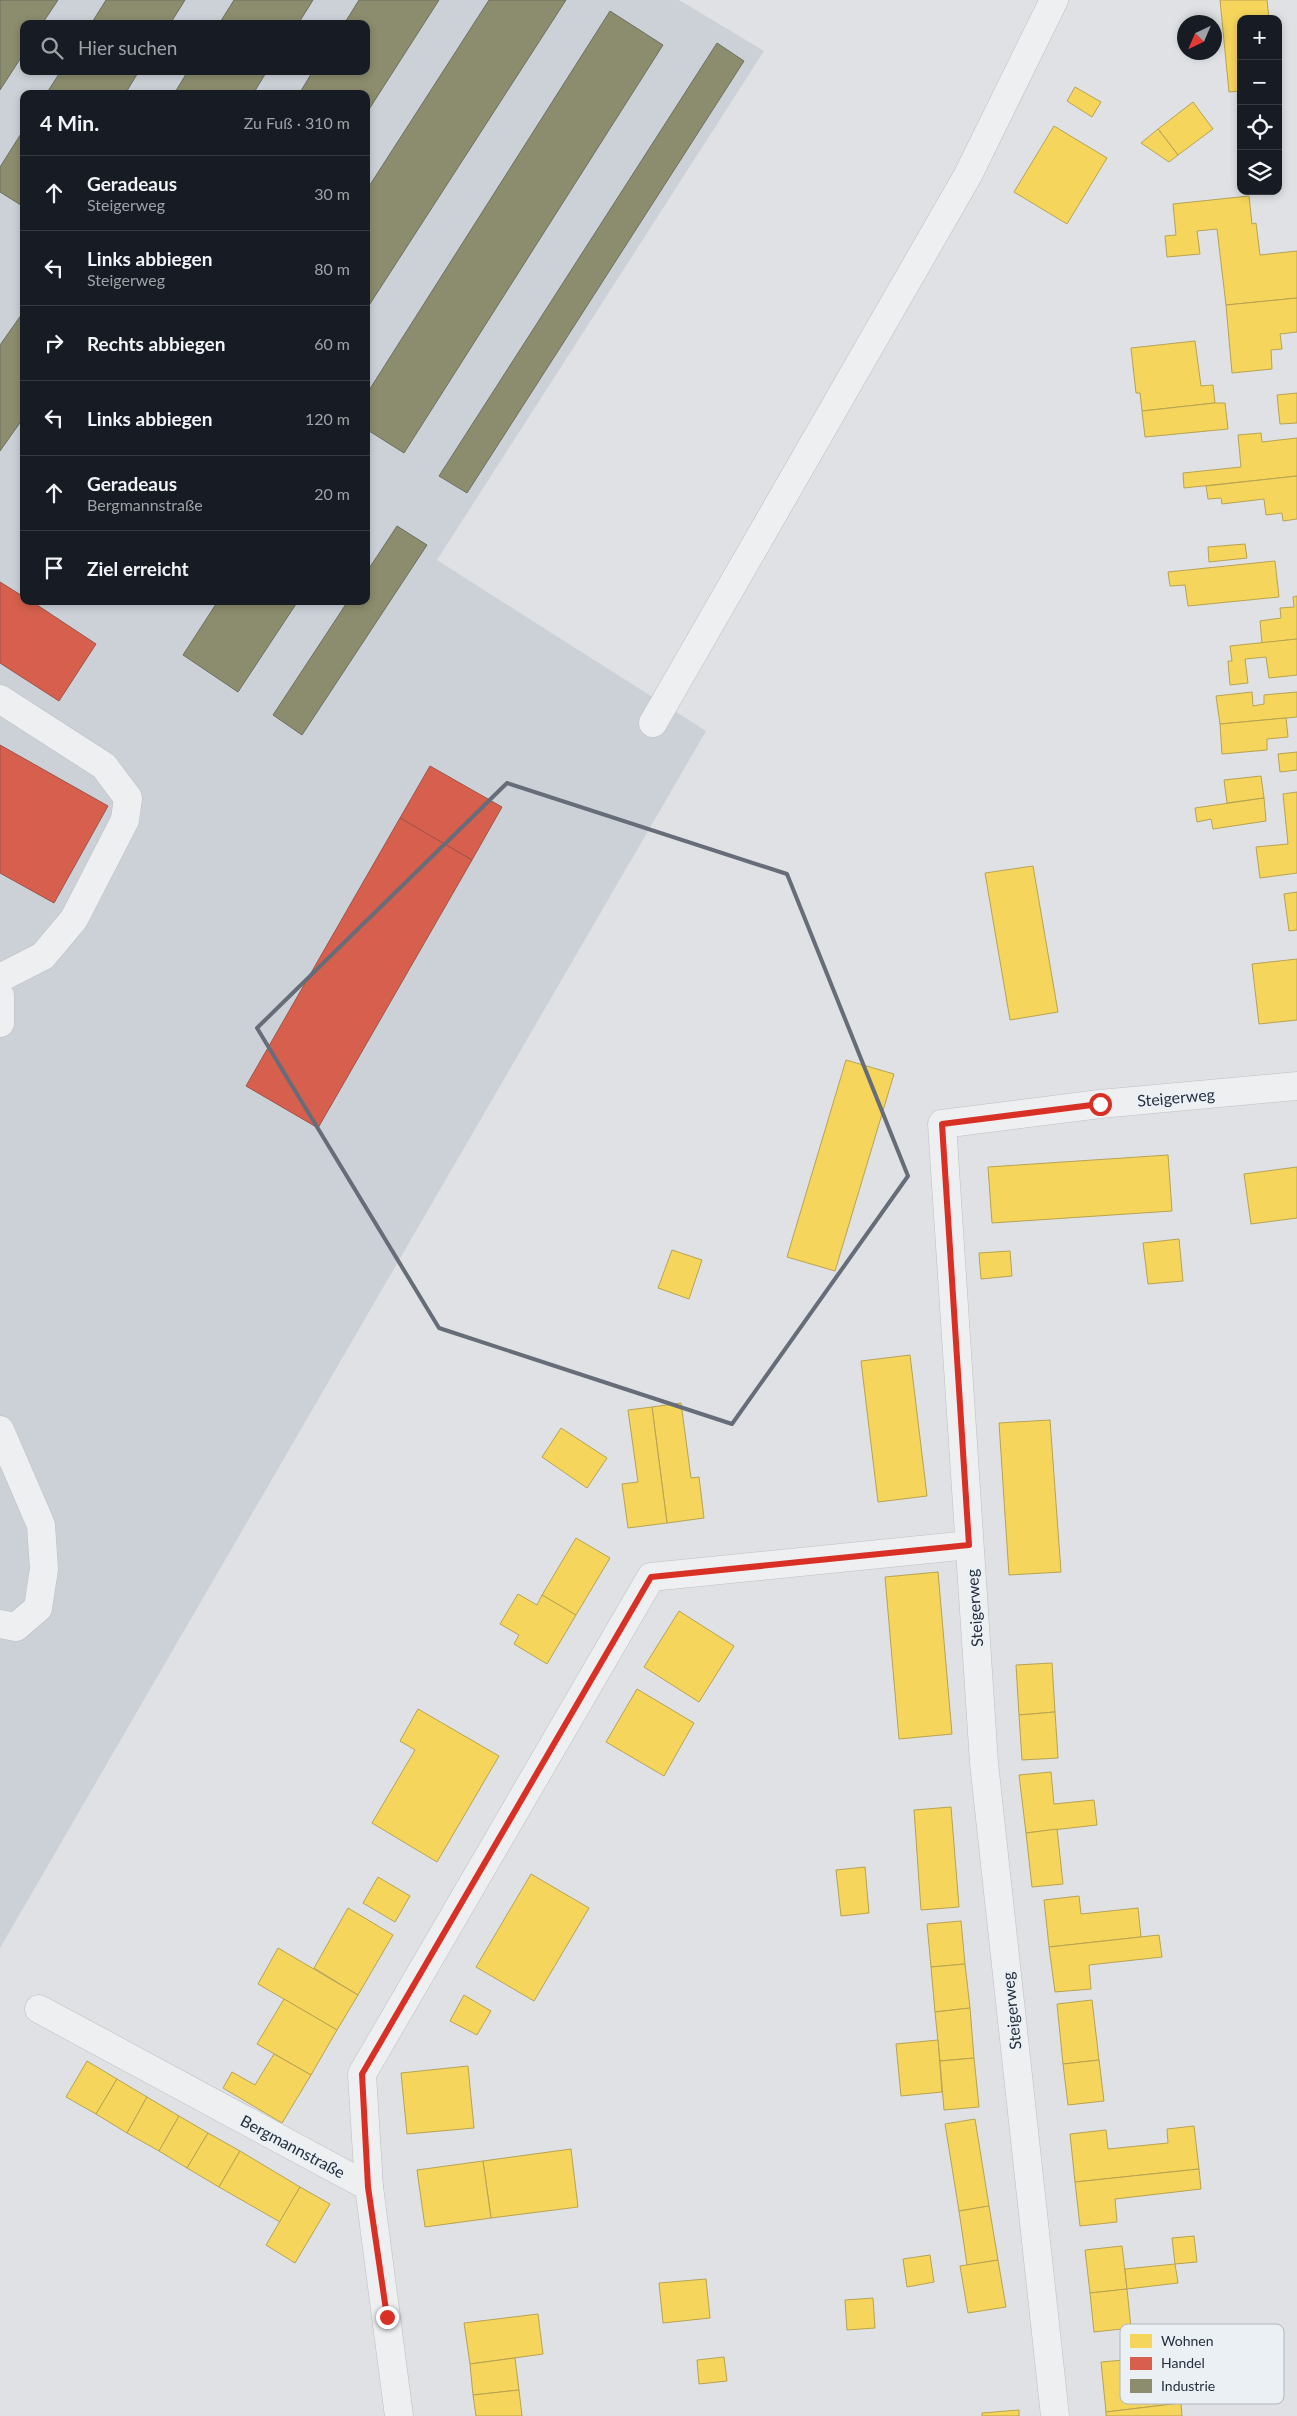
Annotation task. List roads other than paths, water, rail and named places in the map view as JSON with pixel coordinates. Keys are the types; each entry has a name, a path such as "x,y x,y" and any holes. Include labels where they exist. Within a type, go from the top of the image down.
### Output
{"street":[{"path":"653,723 968,175 1054,0"},
{"path":"0,699 104,766 128,798 125,820 74,919 43,956 0,978"},
{"path":"0,996 0,1023"},
{"name":"Steigerweg","path":"1055,2416 984,1763 942,1124 1100,1104 1297,1086"},
{"path":"0,1430 41,1525 44,1569 38,1608 16,1627 0,1624"},
{"path":"399,2416 368,2187 362,2074 651,1577 969,1545"},
{"name":"Bergmannstraße","path":"39,2009 368,2187"}]}
